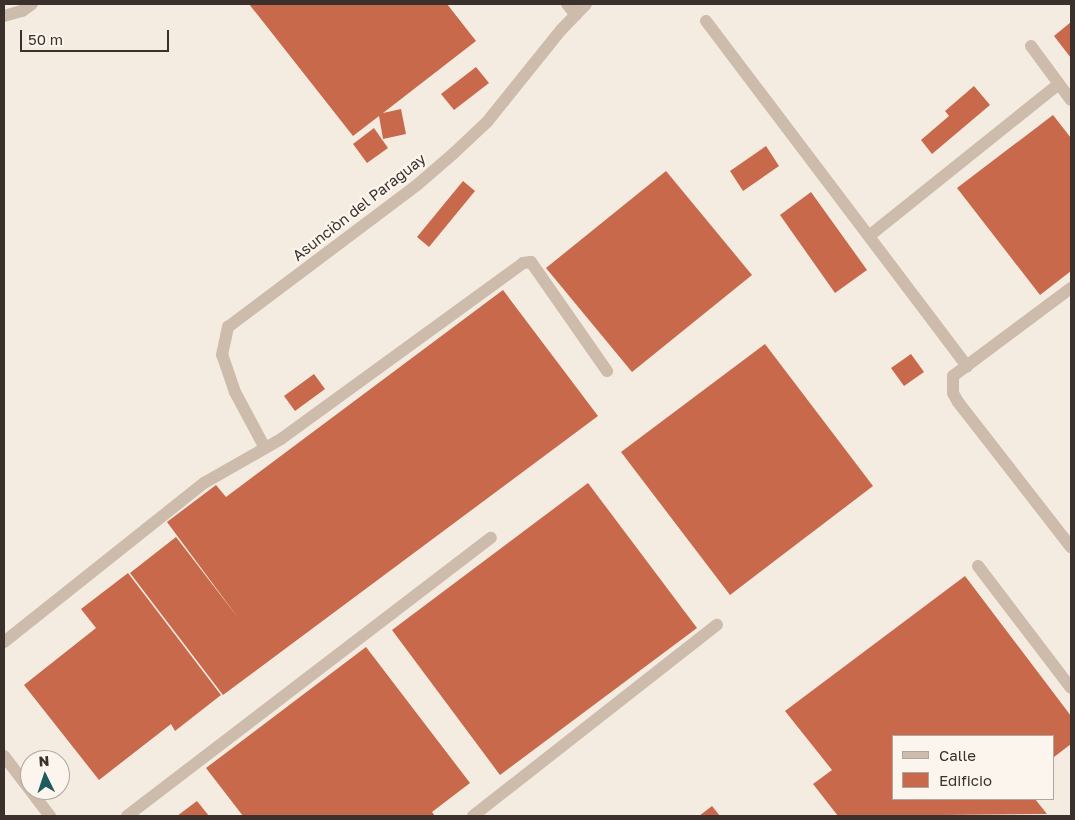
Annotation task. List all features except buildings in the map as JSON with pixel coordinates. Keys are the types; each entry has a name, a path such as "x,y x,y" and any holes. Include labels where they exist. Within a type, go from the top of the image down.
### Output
{"street":[{"path":"4,16 22,11 32,4"},
{"path":"567,4 576,14"},
{"name":"Asunciòn del Paraguay","path":"265,448 235,392 222,355 228,327 416,185 454,153 487,122 586,4"},
{"path":"706,21 967,366"},
{"path":"1031,46 1071,100"},
{"path":"870,236 1059,84"},
{"path":"4,642 204,483 265,448 523,263 531,262 607,371"},
{"path":"1071,288 953,376 954,393 958,402 1071,547"},
{"path":"127,816 492,538"},
{"path":"978,566 1071,688"},
{"path":"473,816 717,625"},
{"path":"4,756 50,816"}]}
